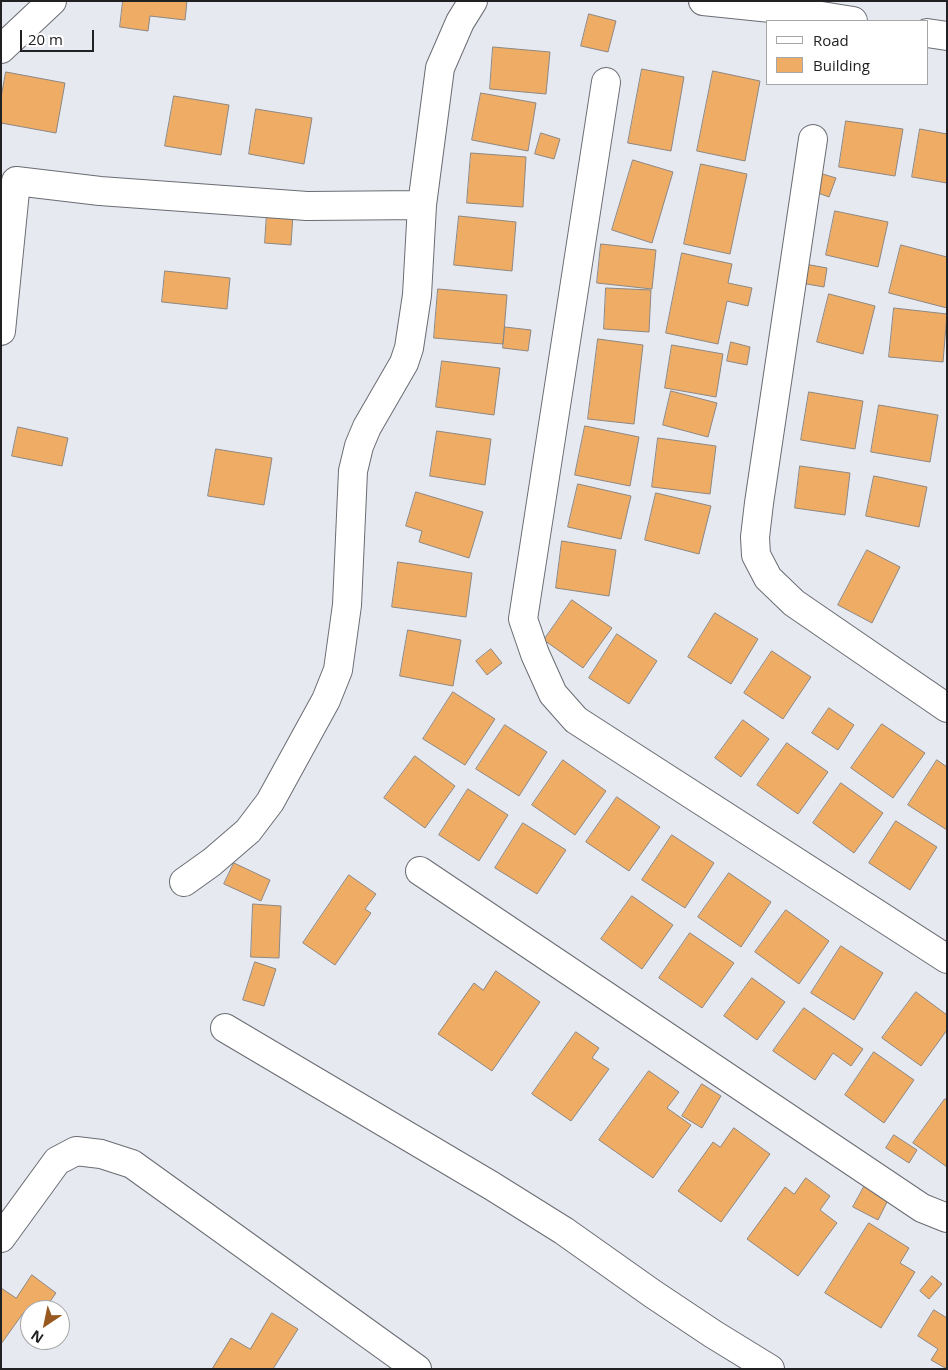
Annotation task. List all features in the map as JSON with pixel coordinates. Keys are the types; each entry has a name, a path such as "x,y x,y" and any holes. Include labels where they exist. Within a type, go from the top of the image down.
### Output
{"street":[{"path":"1,49 52,1"},
{"path":"184,882 212,862 248,831 270,802 326,700 338,670 347,605 353,471 359,446 367,427 404,363 409,348 417,295 422,205 440,68 460,22 473,1"},
{"path":"703,1 771,5 848,20"},
{"path":"928,33 947,36"},
{"path":"606,82 523,619 535,654 554,694 576,720 947,959"},
{"path":"813,139 759,503 755,537 756,555 768,578 794,603 947,708"},
{"path":"1,332 9,183 307,206 422,205"},
{"path":"420,871 922,1208 947,1218"},
{"path":"225,1028 492,1186 564,1231 653,1294 770,1369"},
{"path":"1,1238 57,1161 76,1151 101,1154 132,1164 417,1369"}],"building":[{"path":"123,1 187,1 185,20 150,16 148,31 120,27"},
{"path":"589,14 616,21 608,52 581,46"},
{"path":"493,47 550,52 546,94 490,89"},
{"path":"642,69 684,77 671,151 628,143"},
{"path":"713,71 760,81 745,161 697,151"},
{"path":"6,72 65,83 56,133 1,123 1,98"},
{"path":"481,93 536,103 528,151 472,140"},
{"path":"174,96 229,105 221,155 165,146"},
{"path":"256,109 312,118 304,164 249,154"},
{"path":"846,121 903,129 895,176 839,167"},
{"path":"920,129 947,134 947,183 912,177"},
{"path":"541,133 560,139 554,159 535,154"},
{"path":"471,153 526,157 523,207 467,203"},
{"path":"633,160 673,172 652,243 612,230"},
{"path":"701,164 747,174 730,254 684,244"},
{"path":"816,172 836,178 829,197 810,190"},
{"path":"835,211 888,222 878,267 826,255"},
{"path":"267,212 293,214 291,245 265,243"},
{"path":"459,216 516,222 512,271 454,265"},
{"path":"601,244 656,250 652,289 597,283"},
{"path":"901,245 947,257 947,308 889,293"},
{"path":"682,253 732,264 728,283 752,288 748,306 727,301 718,344 666,333"},
{"path":"805,264 827,268 824,287 801,283"},
{"path":"165,271 230,278 227,309 162,302"},
{"path":"606,288 651,290 649,332 604,329"},
{"path":"438,289 507,295 503,344 434,338"},
{"path":"829,294 875,306 863,354 817,342"},
{"path":"894,308 947,314 943,362 889,357"},
{"path":"505,327 531,330 528,351 503,348"},
{"path":"598,339 643,345 634,424 588,419"},
{"path":"731,342 750,347 747,365 727,361"},
{"path":"672,345 723,354 716,397 665,388"},
{"path":"442,361 500,368 494,415 436,407"},
{"path":"671,391 717,403 708,437 663,425"},
{"path":"809,392 863,401 855,449 801,440"},
{"path":"879,405 938,415 930,462 871,452"},
{"path":"585,426 639,437 630,486 575,475"},
{"path":"18,427 68,438 62,466 12,456"},
{"path":"437,431 491,439 485,485 430,476"},
{"path":"658,438 716,446 710,494 652,487"},
{"path":"216,449 272,458 264,505 208,496"},
{"path":"800,466 850,473 845,515 795,508"},
{"path":"874,476 927,487 919,527 866,516"},
{"path":"578,484 631,496 621,539 568,527"},
{"path":"416,492 483,512 469,558 419,542 422,531 406,526"},
{"path":"656,493 711,506 699,554 645,540"},
{"path":"562,541 616,550 609,596 556,588"},
{"path":"867,550 900,567 872,623 838,605"},
{"path":"398,562 472,573 466,617 392,607"},
{"path":"572,600 612,628 583,668 544,640"},
{"path":"715,613 758,639 731,684 688,657"},
{"path":"408,630 461,640 453,686 400,676"},
{"path":"617,634 657,661 629,704 589,678"},
{"path":"491,649 502,663 487,675 476,661"},
{"path":"772,651 811,677 783,719 744,693"},
{"path":"453,692 495,719 465,765 423,739"},
{"path":"829,708 854,725 838,750 812,733"},
{"path":"743,720 769,739 741,777 715,758"},
{"path":"882,724 925,753 893,798 851,768"},
{"path":"505,725 547,752 519,796 476,769"},
{"path":"787,743 828,772 798,814 757,785"},
{"path":"415,756 455,786 425,828 384,798"},
{"path":"563,760 606,791 575,835 532,805"},
{"path":"937,760 947,767 947,830 908,805"},
{"path":"841,783 883,813 854,853 813,823"},
{"path":"468,789 508,815 479,861 439,835"},
{"path":"617,797 660,827 629,871 586,842"},
{"path":"896,821 937,847 910,890 869,863"},
{"path":"523,823 566,850 537,894 495,868"},
{"path":"672,835 714,863 685,908 642,880"},
{"path":"234,863 270,880 261,901 224,884"},
{"path":"729,873 771,902 741,947 698,917"},
{"path":"349,875 376,894 365,909 371,913 335,965 303,943"},
{"path":"632,896 673,925 642,969 601,939"},
{"path":"253,904 281,906 279,958 251,957"},
{"path":"786,910 829,941 799,984 755,952"},
{"path":"690,933 734,963 702,1008 659,978"},
{"path":"841,946 883,973 854,1020 811,993"},
{"path":"255,962 276,969 264,1006 243,1000"},
{"path":"496,971 540,1002 492,1071 438,1034 474,983 483,990"},
{"path":"752,978 785,1002 757,1040 724,1016"},
{"path":"916,992 947,1015 947,1030 921,1066 882,1038"},
{"path":"804,1008 863,1049 851,1066 833,1053 815,1080 773,1051"},
{"path":"576,1032 599,1048 592,1058 609,1069 571,1121 532,1094"},
{"path":"874,1052 914,1080 884,1123 845,1095"},
{"path":"649,1071 679,1092 667,1108 691,1125 653,1178 599,1140"},
{"path":"702,1084 721,1096 702,1128 682,1116"},
{"path":"945,1099 947,1100 947,1167 913,1143"},
{"path":"734,1128 770,1154 721,1222 678,1191 713,1142 720,1147"},
{"path":"894,1135 917,1150 909,1163 886,1148"},
{"path":"806,1178 830,1196 820,1210 837,1223 798,1276 747,1239 785,1187 794,1194"},
{"path":"865,1185 889,1198 878,1220 853,1207"},
{"path":"869,1223 909,1248 900,1263 915,1272 881,1328 825,1293"},
{"path":"32,1275 56,1293 51,1300 20,1300 20,1318 1,1344 1,1288 16,1298"},
{"path":"932,1276 942,1284 929,1299 920,1291"},
{"path":"934,1310 947,1318 947,1369 931,1360 938,1349 918,1336"},
{"path":"272,1313 298,1329 273,1369 212,1369 231,1338 250,1349"}]}
